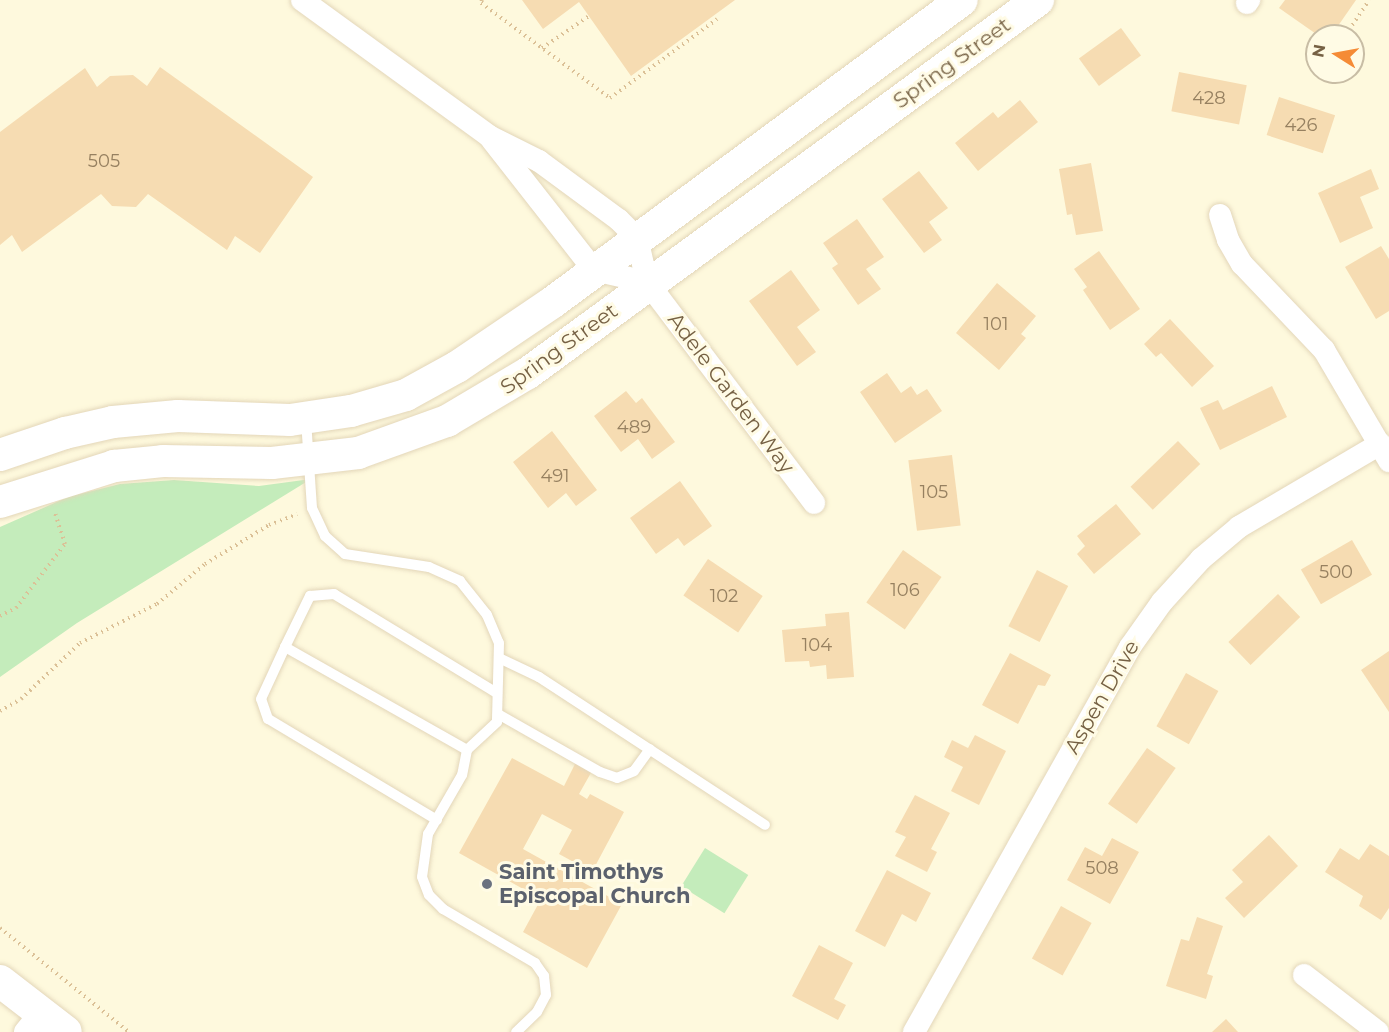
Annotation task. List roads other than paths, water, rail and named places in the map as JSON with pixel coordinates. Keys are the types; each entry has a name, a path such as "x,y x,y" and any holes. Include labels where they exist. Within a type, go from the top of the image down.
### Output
{"main road":[{"name":"Spring Street","path":"0,455 65,432 113,422 178,416 306,417 351,411 406,395 513,330 962,0"},
{"name":"Spring Street","path":"0,502 114,466 163,461 309,461 401,440 488,400 647,282 1038,0"},
{"path":"0,981 33,1022 66,1032"}],"street":[{"path":"302,0 489,136 539,161 619,220 637,238 647,282 594,270 523,184 489,136"},
{"path":"1220,215 1228,240 1242,264 1324,350 1384,453"},
{"name":"Adele Garden Way","path":"647,282 814,503"},
{"name":"Aspen Drive","path":"914,1032 1130,647 1162,602 1201,559 1239,526 1384,453"},
{"path":"1304,975 1378,1032"}],"lane":[{"path":"306,417 312,508 326,536 345,554 429,567 460,581 487,615 499,643 497,722 467,750 462,775 428,834 422,877 429,895 443,909 535,963 544,976 546,995 537,1012 516,1032"},
{"path":"437,820 268,719 261,699 285,646 310,597 334,594 497,693"},
{"path":"285,646 467,750"},
{"path":"499,658 539,677 765,825"},
{"path":"498,714 600,772 617,778 633,771 650,749"}],"place":[{"name":"Saint Timothys Episcopal Church","path":"487,884"}]}
